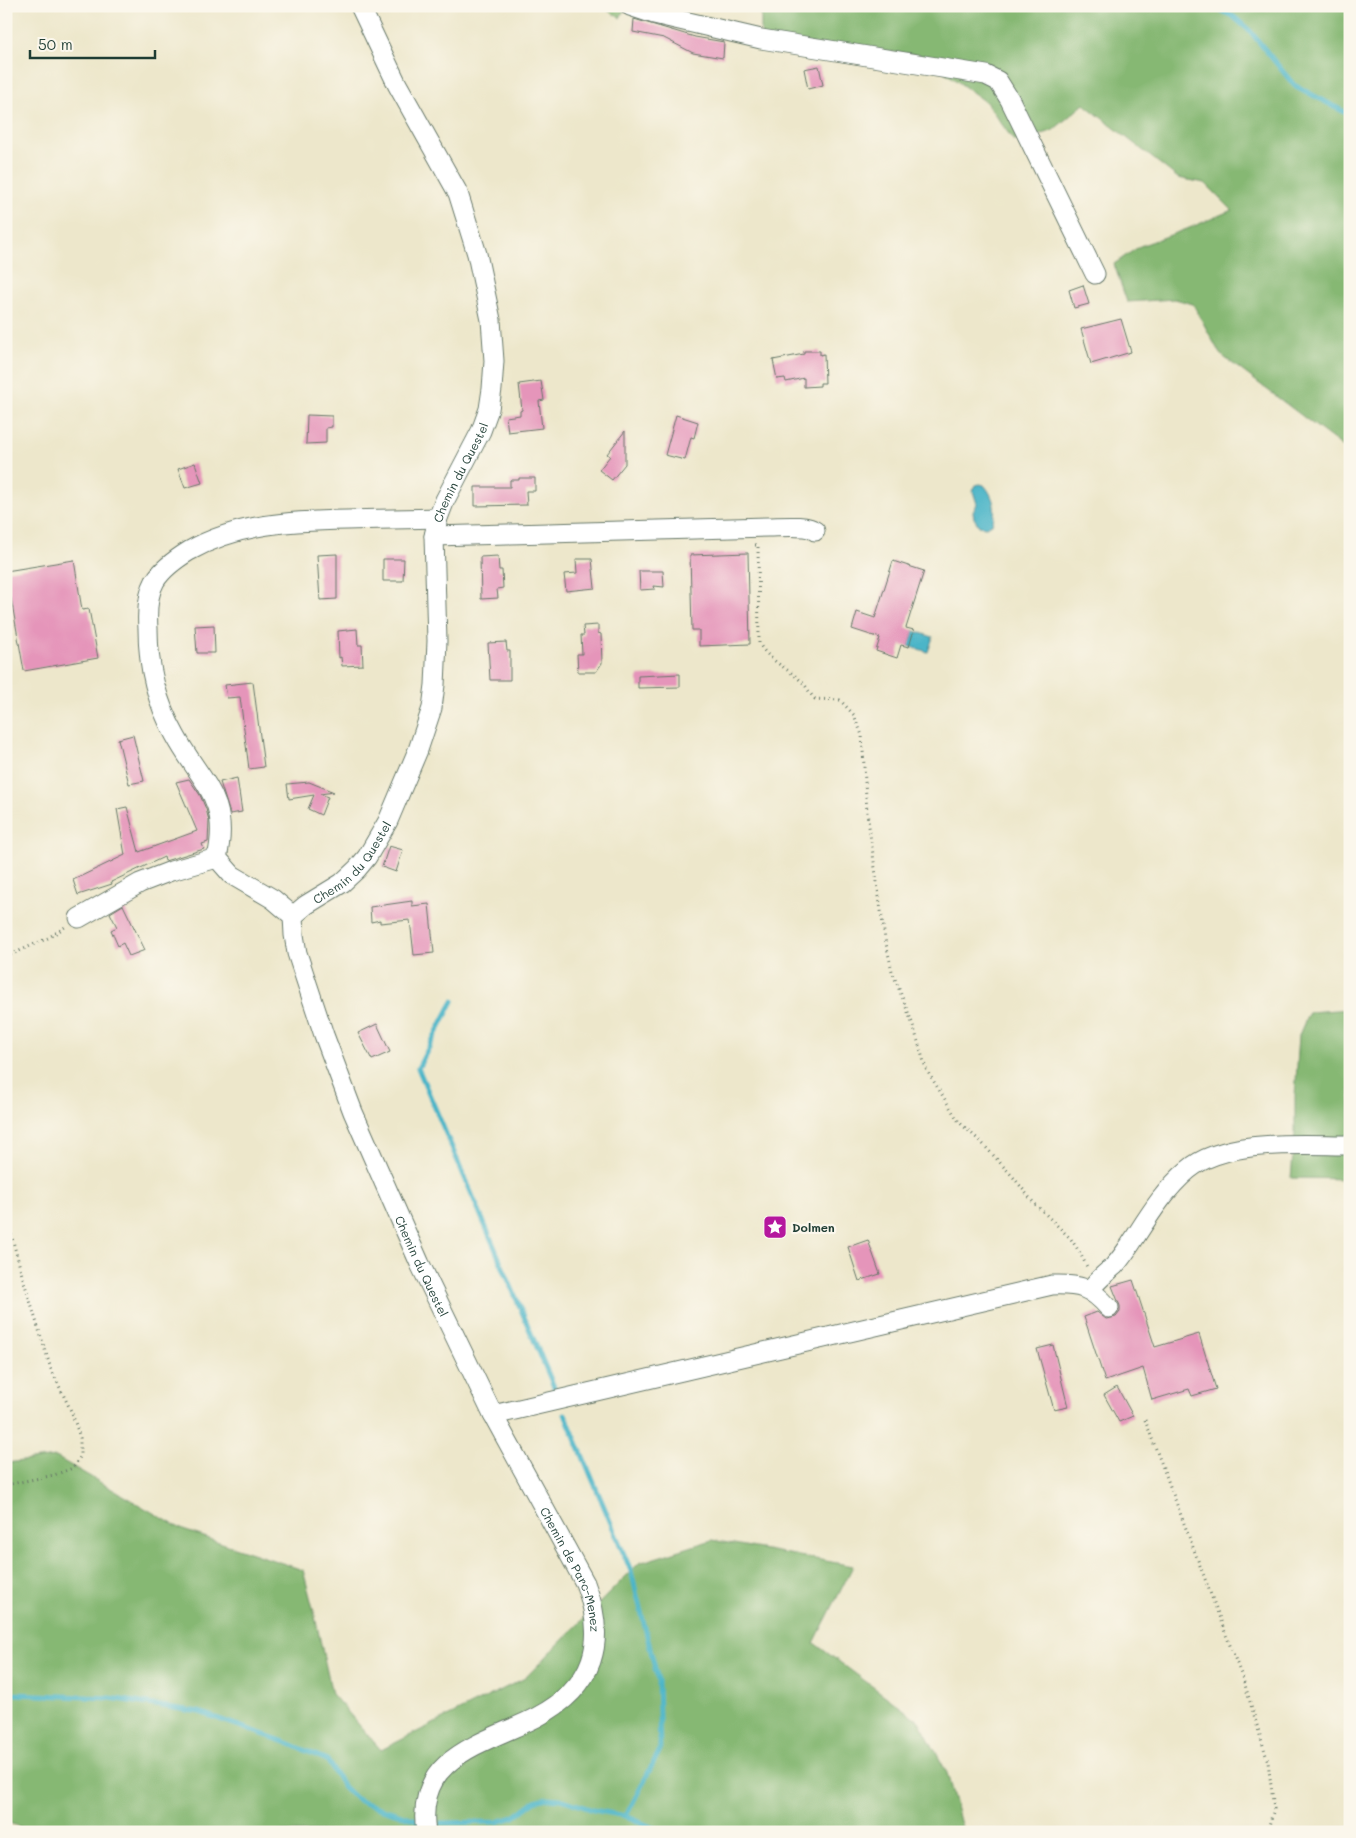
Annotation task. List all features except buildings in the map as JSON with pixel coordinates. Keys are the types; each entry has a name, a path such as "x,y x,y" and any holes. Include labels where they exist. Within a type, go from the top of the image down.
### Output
{"street":[{"name":"Chemin du Questel","path":"360,6 397,84 458,193 477,254 491,320 494,361 492,390 489,409 478,438 445,500 436,527 438,641 435,685 432,708 418,750 388,821 367,857 342,883 306,905 293,916 294,935 324,1035 353,1112 420,1264 493,1416"},
{"path":"630,6 654,14 761,39 986,74 998,81 1010,100 1095,274"},
{"path":"217,858 221,841 221,826 217,808 210,787 175,735 157,694 148,648 149,604 155,582 162,571 179,557 204,542 253,527 301,522 436,527 804,527 812,528 815,531"},
{"path":"217,858 232,875 274,900 293,916"},
{"path":"79,918 140,883 171,871 217,858"},
{"path":"1092,1287 1115,1265 1168,1190 1188,1170 1202,1161 1235,1149 1293,1145 1350,1145"},
{"path":"493,1416 1052,1285 1092,1287 1109,1308"},
{"name":"Chemin de Parc-Menez","path":"426,1832 423,1811 428,1792 437,1775 467,1751 537,1717 558,1704 571,1692 589,1668 595,1649 596,1619 585,1583 493,1416"}],"path":[{"path":"748,545 758,545 759,643 764,653 799,678 808,687 815,699 840,700 854,715 862,735 867,812 885,939 892,971 913,1025 926,1068 959,1122 982,1143 1033,1202 1070,1239 1080,1252 1092,1287"},
{"path":"6,957 48,938"},
{"path":"6,1215 22,1275 51,1368 72,1413 80,1438 80,1457 73,1468 54,1475 6,1485"},
{"path":"1145,1420 1245,1685 1268,1762 1274,1809 1267,1832"}],"green space":[{"path":"601,6 626,6 620,18"},
{"path":"761,6 1350,6 1350,452 1220,354 1193,304 1175,299 1127,302 1114,264 1140,246 1232,210 1205,183 1178,178 1084,104 1052,131 1014,141 986,102 921,55 761,39"},
{"path":"1350,1009 1350,1179 1291,1178 1299,1035 1309,1012"},
{"path":"56,1457 183,1530 303,1570 332,1694 381,1750 525,1678 639,1563 712,1540 853,1566 814,1643 919,1721 947,1773 963,1832 35,1832 6,1822 6,1463"}],"water":[{"path":"976,485 984,485 987,489 994,503 992,524 986,527 979,526 973,512 977,504 973,491"},
{"path":"914,631 933,637 928,652 909,646"}],"waterway":[{"path":"1213,6 1234,17 1250,31 1294,85 1350,115"},
{"path":"453,1001 418,1068 557,1394"},
{"path":"565,1414 631,1571 658,1680 660,1750 626,1816"},
{"path":"6,1688 14,1694 110,1698 199,1712 288,1743 327,1760 342,1785 355,1798 364,1803 420,1821"},
{"path":"441,1823 497,1822 514,1817 535,1801 547,1798 561,1799 593,1810 626,1816 656,1829 691,1832"}],"place":[{"name":"Dolmen","path":"775,1227"}]}
